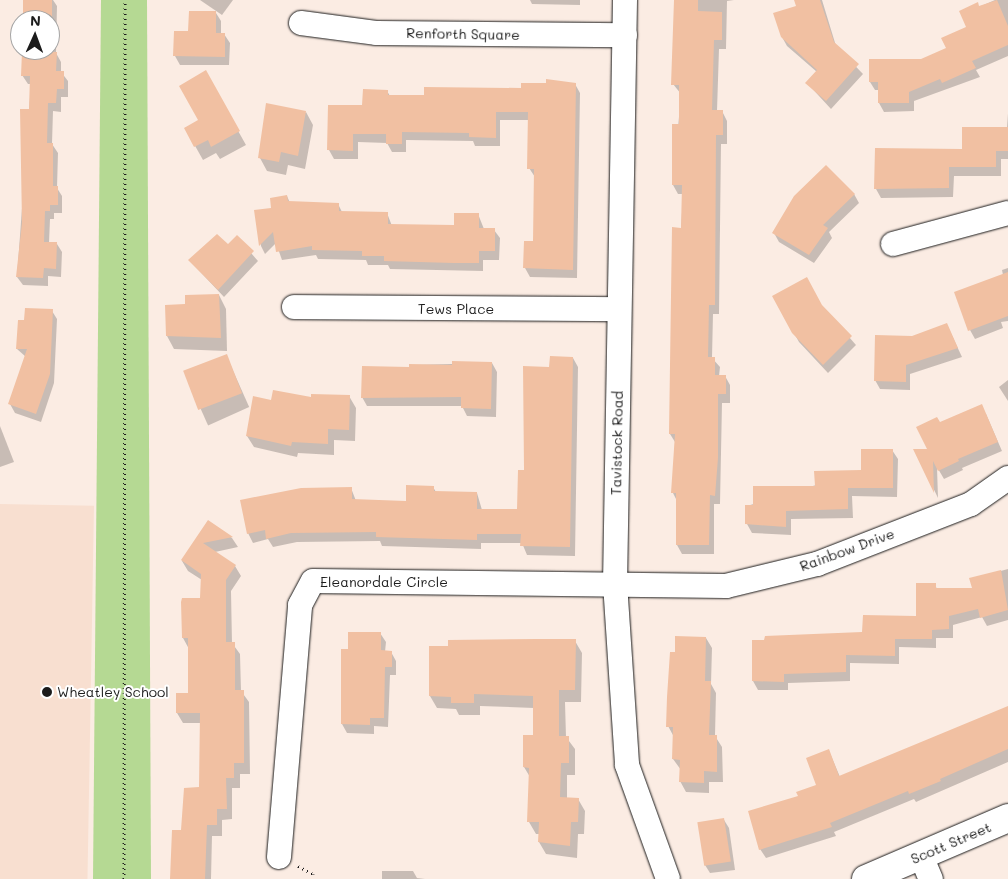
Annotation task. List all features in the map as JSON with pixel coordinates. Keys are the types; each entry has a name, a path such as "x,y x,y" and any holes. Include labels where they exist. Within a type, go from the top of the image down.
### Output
{"main road":[{"name":"Scott Street","path":"866,879 926,867 1008,818"}],"street":[{"name":"Tavistock Road","path":"625,0 618,309 615,583 627,765 668,879"},
{"name":"Renforth Square","path":"301,23 377,33 625,35"},
{"path":"893,244 1008,213"},
{"name":"Tews Place","path":"294,307 618,309"},
{"name":"Rainbow Drive","path":"615,583 726,586 817,564 971,504 1008,478"},
{"name":"Eleanordale Circle","path":"279,857 300,605 313,581 615,583"}],"path":[{"path":"124,879 125,0"}],"shaded area":[{"name":"Wheatley School","path":"0,504 94,506 87,879 0,879"}],"green space":[{"path":"101,0 147,0 151,879 93,879"}],"building":[{"path":"23,0 52,0 52,10 23,10"},
{"path":"674,0 698,0 698,11 722,12 722,40 714,40 712,110 723,110 723,135 716,135 715,305 709,305 708,357 715,357 715,375 726,375 726,394 718,394 718,458 715,496 710,495 709,545 676,545 676,493 671,493 675,434 669,434 672,227 681,228 682,185 672,185 672,124 679,124 679,85 671,85"},
{"path":"794,0 820,0 834,42 859,64 826,101 805,83 817,70 781,37 773,13 796,6"},
{"path":"997,0 1008,26 1008,45 972,61 976,68 942,83 940,79 909,92 909,103 878,103 878,82 869,82 869,59 921,59 946,48 941,38 966,27 959,11 978,2 979,6"},
{"path":"189,11 216,11 216,33 225,33 225,57 173,56 174,31 188,31"},
{"path":"22,60 57,60 56,71 64,71 64,89 57,89 56,103 48,103 47,143 53,143 53,186 58,186 58,205 50,205 50,211 45,211 44,242 57,242 56,269 44,268 43,278 16,277 22,223 20,109 29,109 30,76 21,76"},
{"path":"206,70 240,131 211,147 208,140 194,147 184,128 198,120 179,86"},
{"path":"546,79 576,83 573,270 523,268 524,241 533,241 534,169 527,169 528,112 496,112 496,138 469,137 469,133 402,132 402,144 386,144 386,134 353,134 353,151 327,150 328,105 362,105 363,89 388,90 388,95 424,95 424,87 521,88 521,83 546,83"},
{"path":"266,103 306,111 298,156 281,152 279,162 258,158"},
{"path":"962,127 1008,127 1008,151 996,151 996,167 949,167 949,188 874,189 875,148 962,149"},
{"path":"826,165 855,194 823,225 828,228 809,255 772,233 794,196"},
{"path":"287,195 288,201 339,203 339,211 388,212 388,224 454,225 454,213 479,213 479,228 495,228 495,251 479,251 479,263 384,261 384,256 362,256 362,251 312,250 312,246 276,252 273,232 259,246 254,210 271,208 270,198"},
{"path":"217,234 228,244 237,235 254,251 218,290 188,260"},
{"path":"1008,272 1008,316 968,331 954,292"},
{"path":"807,277 822,305 852,336 823,365 792,333 772,296"},
{"path":"219,294 221,338 166,336 165,305 185,304 185,295"},
{"path":"25,308 53,309 50,374 36,414 8,404 27,349 16,349 18,320 24,320"},
{"path":"947,323 958,348 906,365 906,382 874,381 875,335 912,336"},
{"path":"227,354 242,393 198,410 183,371"},
{"path":"550,356 573,357 570,547 520,546 521,534 477,534 477,540 376,537 376,532 291,533 266,539 265,530 247,534 240,500 301,488 352,487 352,499 406,501 406,485 434,486 434,491 477,492 477,509 517,509 518,470 524,470 523,366 549,367"},
{"path":"452,361 492,362 491,409 461,408 461,397 361,398 362,366 409,367 409,364 452,365"},
{"path":"273,390 311,397 311,394 350,395 349,430 328,429 328,444 292,442 291,446 246,436 253,396 271,400"},
{"path":"982,404 998,442 958,459 959,461 938,471 933,461 934,493 913,449 927,449 916,427 937,417 940,422"},
{"path":"861,449 893,449 893,488 848,488 848,509 786,511 786,527 745,524 745,505 753,505 753,486 815,486 814,471 861,470"},
{"path":"208,520 233,537 203,543 236,565 226,580 226,642 235,642 235,690 244,690 244,763 234,763 234,778 226,778 227,809 217,809 217,825 207,825 205,879 170,879 172,830 181,830 184,788 199,787 200,713 176,713 176,693 188,693 188,638 182,638 181,602 182,598 200,598 201,574 181,560"},
{"path":"1001,570 1008,610 980,618 978,609 949,616 949,629 932,630 932,639 895,639 895,656 846,655 846,672 784,674 784,682 752,681 752,640 764,640 765,636 862,632 863,615 916,616 916,583 936,583 936,588 972,588 969,578"},
{"path":"348,632 381,632 381,650 392,651 392,667 385,667 384,718 370,718 370,725 341,724 341,649 348,649"},
{"path":"675,636 706,637 705,681 711,681 709,735 717,735 717,772 704,771 704,783 679,782 680,760 672,759 673,727 666,727 670,652 675,652"},
{"path":"576,639 575,690 559,690 559,736 569,736 569,763 561,763 560,797 579,798 578,822 571,822 570,846 538,842 539,822 527,822 529,768 523,767 523,735 533,735 533,696 474,694 474,703 451,703 451,697 429,696 429,646 448,646 448,640"},
{"path":"1008,706 1008,749 940,779 941,781 909,794 908,791 830,823 832,827 759,850 748,811 798,796 796,792 816,785 806,758 829,749 839,776"},
{"path":"724,818 731,861 704,866 697,822"}],"place":[{"name":"Wheatley School","path":"47,692"}]}
